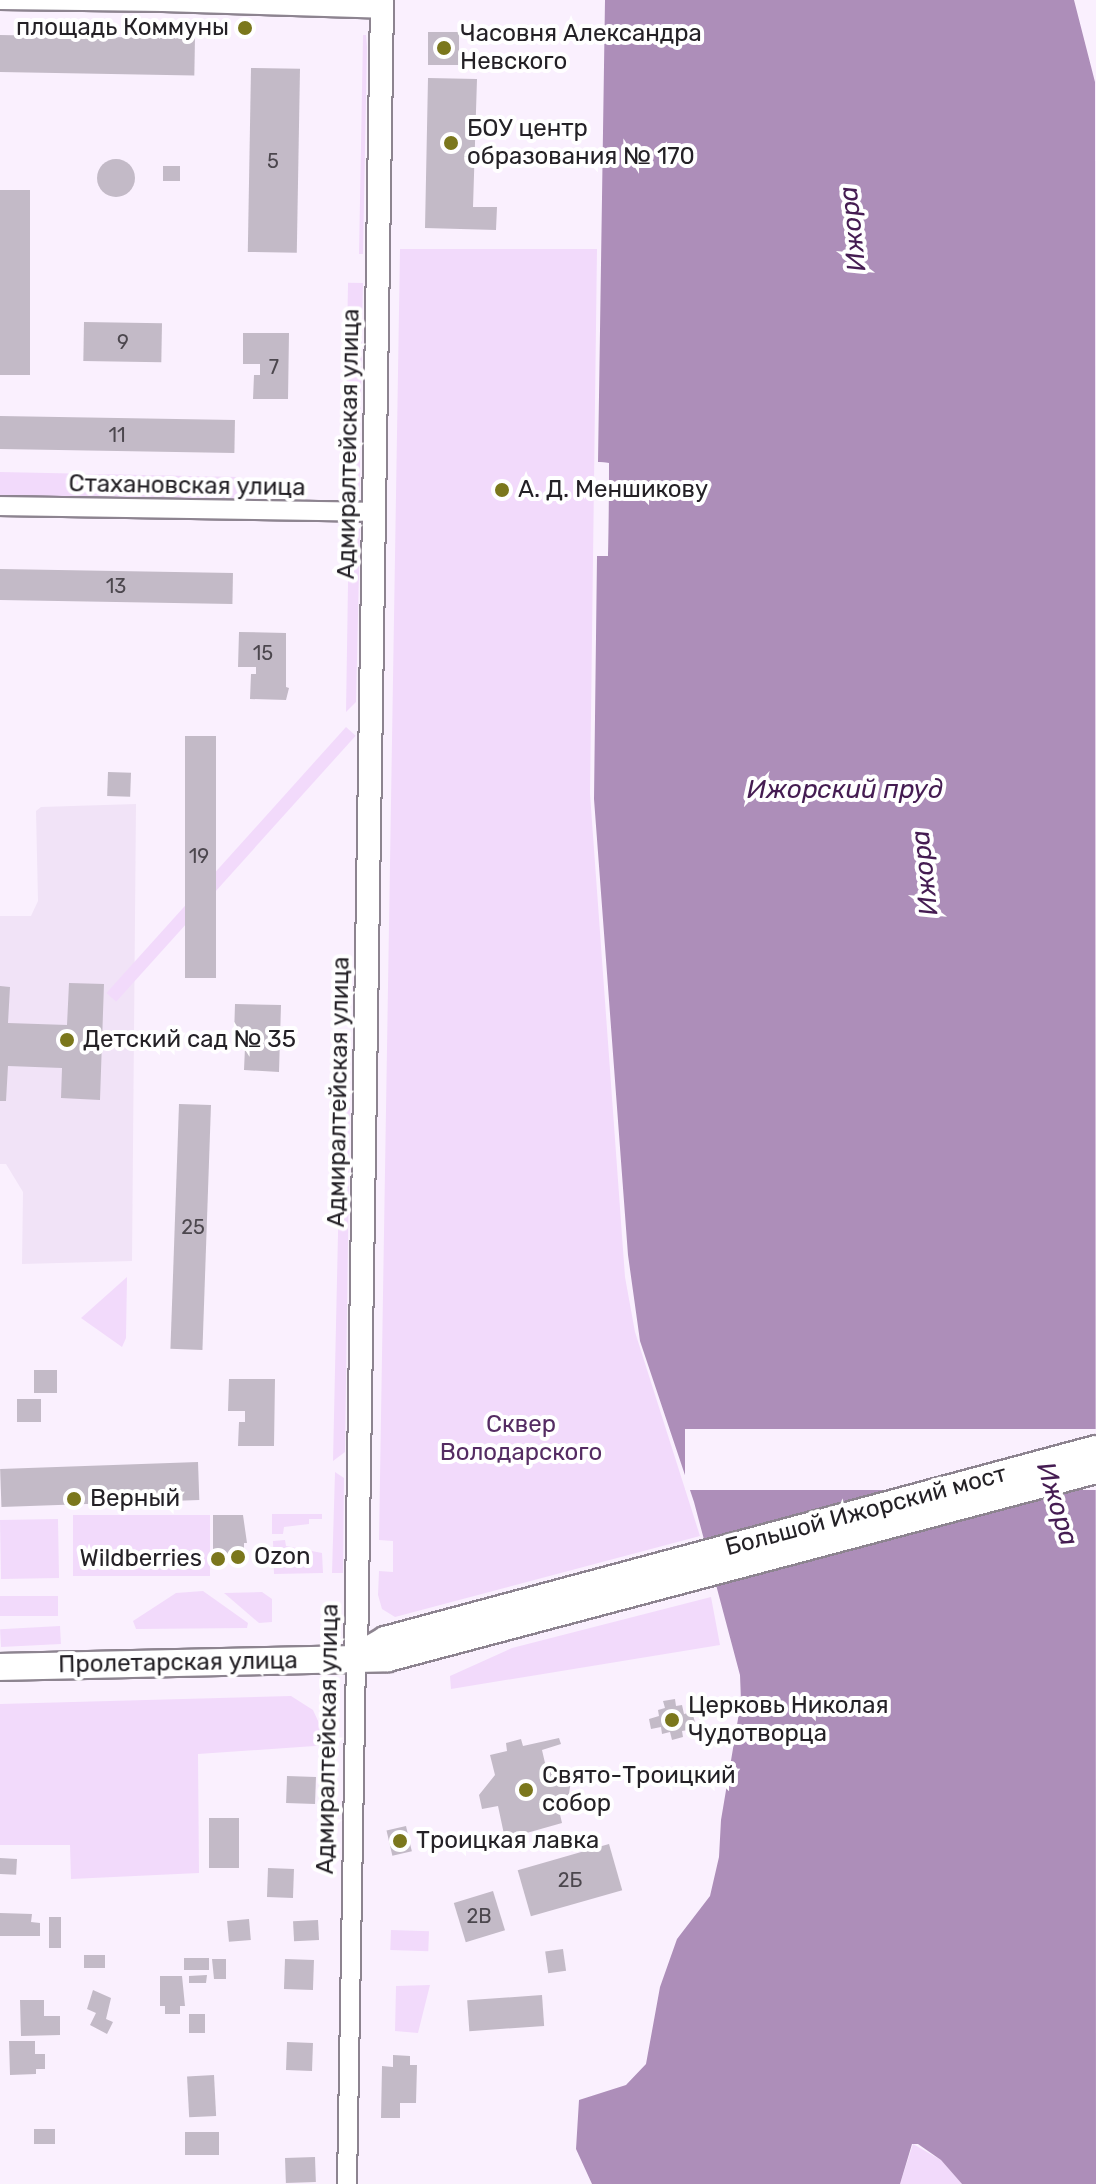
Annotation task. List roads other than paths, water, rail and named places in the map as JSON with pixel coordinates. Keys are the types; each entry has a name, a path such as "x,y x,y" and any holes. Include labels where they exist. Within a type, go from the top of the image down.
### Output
{"main road":[{"name":"Большой Ижорский мост","path":"685,1571 1096,1449"},
{"name":"Большой Ижорский мост","path":"685,1571 1096,1470"},
{"name":"Пролетарская улица","path":"0,1667 388,1658 685,1571"}],"street":[{"path":"0,0 382,3"},
{"name":"Адмиралтейская улица","path":"347,2184 382,3"},
{"name":"Стахановская улица","path":"0,506 374,512"}],"water":[{"name":"Ижорский пруд","path":"605,0 1074,0 1095,82 1096,2184 962,2184 941,2160 918,2144 912,2144 900,2184 592,2184 576,2149 579,2100 626,2085 646,2064 660,1987 677,1939 710,1896 719,1857 721,1820 741,1701 740,1675 694,1502 640,1341 628,1255 594,799 597,556 608,555 609,463 598,462"}],"place":[{"name":"площадь Коммуны","path":"245,28"},
{"name":"Часовня Александра Невского","path":"444,48"},
{"name":"БОУ центр образования № 170","path":"451,143"},
{"name":"А. Д. Меншикову","path":"502,490"},
{"name":"Детский сад № 35","path":"67,1040"},
{"name":"Верный","path":"74,1499"},
{"name":"Ozon","path":"238,1557"},
{"name":"Wildberries","path":"218,1559"},
{"name":"Церковь Николая Чудотворца","path":"672,1720"},
{"name":"Свято-Троицкий собор","path":"526,1790"},
{"name":"Троицкая лавка","path":"400,1841"}],"water label":[{"name":"Ижора","path":"853,229"},
{"name":"Ижора","path":"925,873"},
{"name":"Ижора","path":"1057,1504"}],"park label":[{"name":"Сквер Володарского","path":"521,1439"}]}
